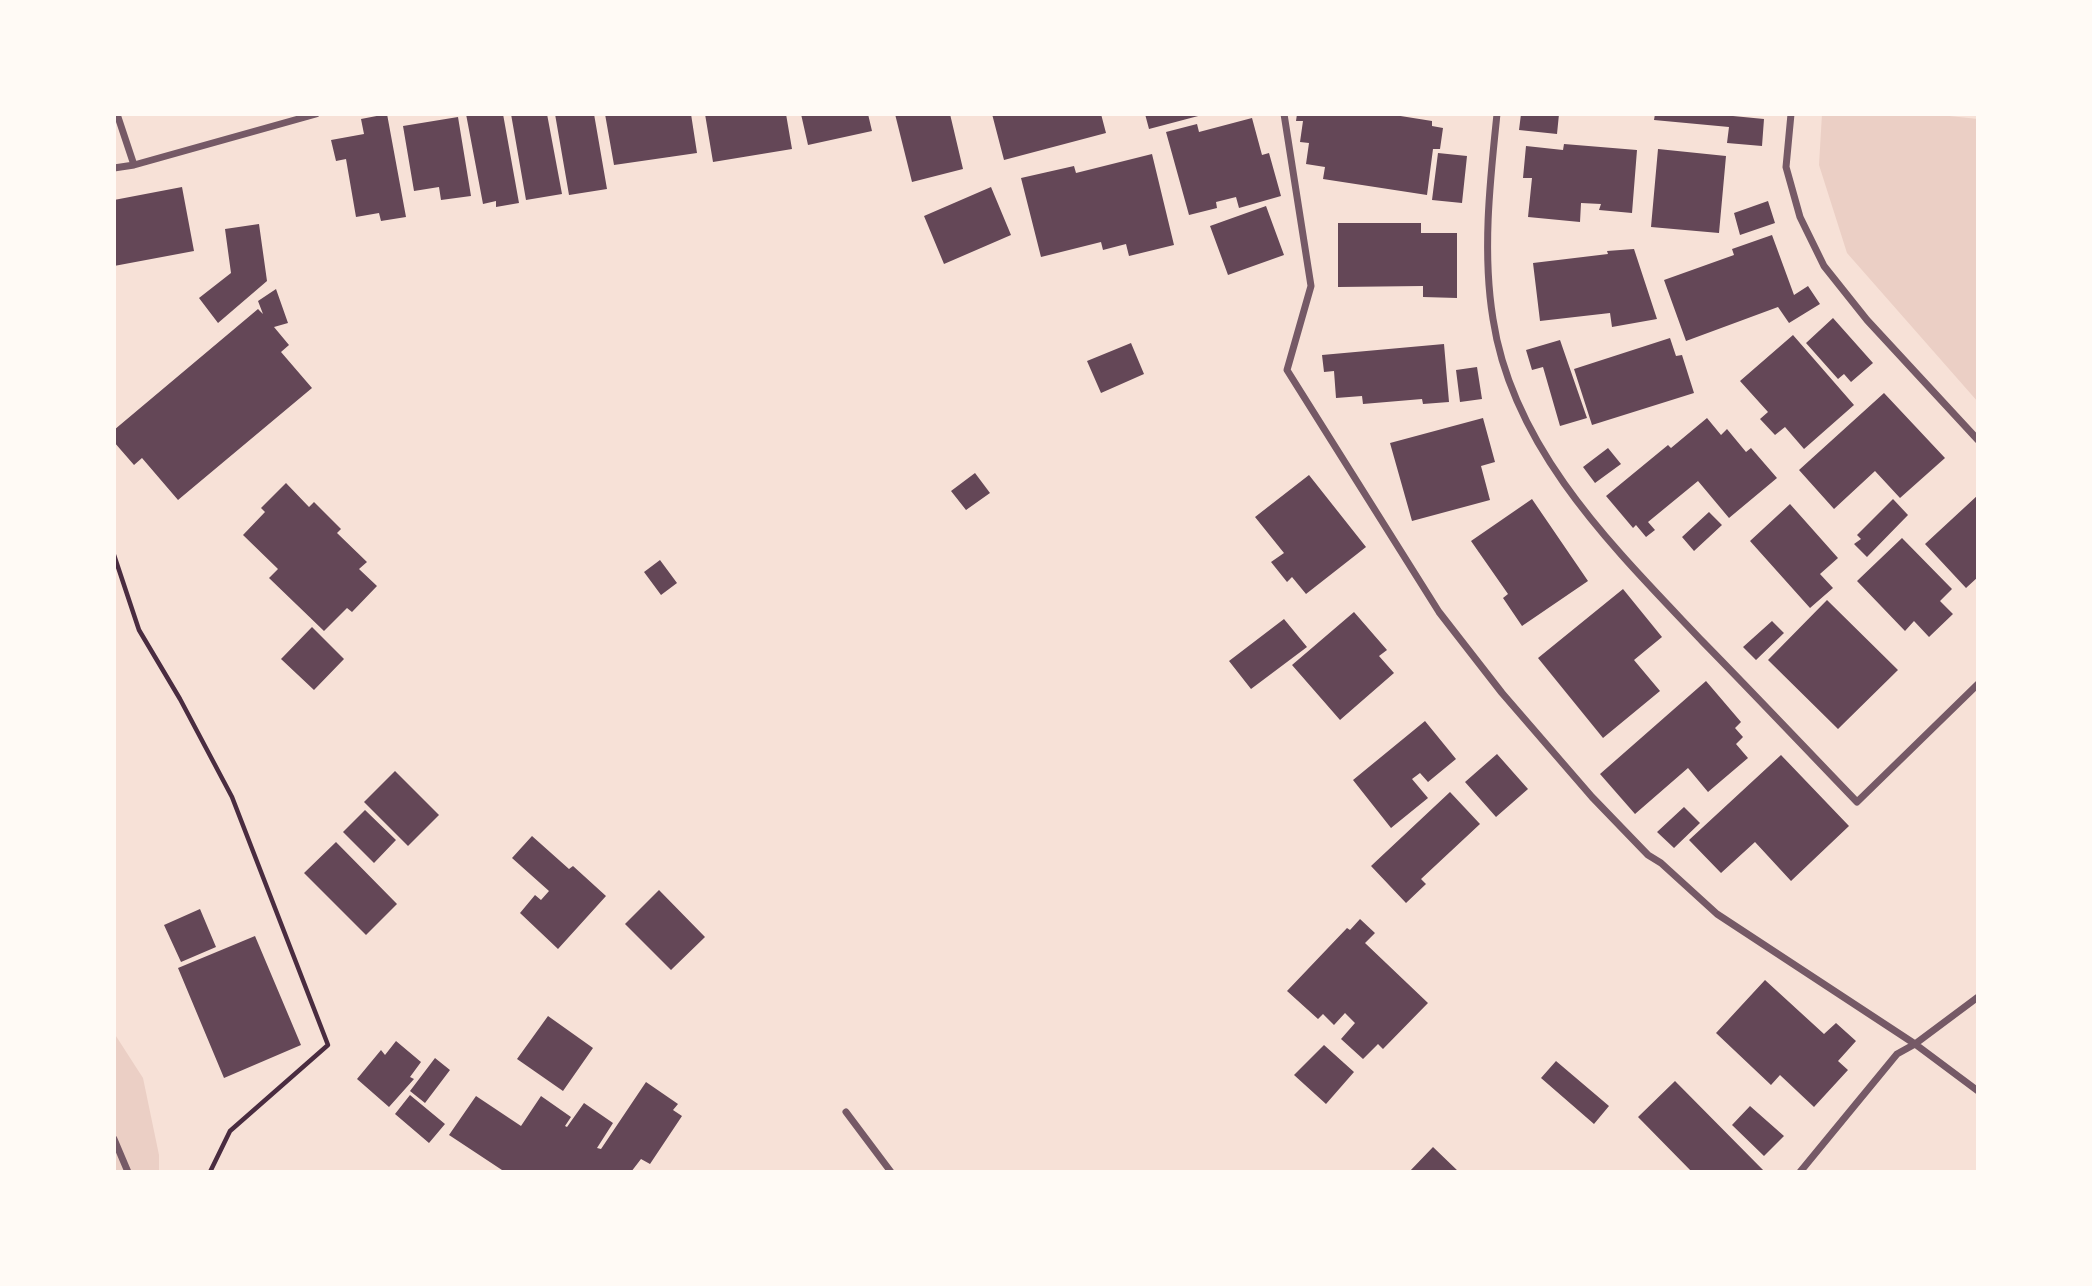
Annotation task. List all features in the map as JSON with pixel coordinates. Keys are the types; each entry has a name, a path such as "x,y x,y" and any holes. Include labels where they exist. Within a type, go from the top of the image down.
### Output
{"street":[{"path":"117,114 134,165"},
{"path":"114,168 134,165 316,114"},
{"path":"1284,114 1311,286 1287,370 1439,612 1511,703 1592,797 1648,855 1661,863 1717,914 1915,1044 1978,1091"},
{"path":"1497,114 1492,160 1488,257 1493,320 1504,365 1541,450 1619,553 1857,802 1978,684"},
{"path":"1791,114 1786,167 1800,217 1824,266 1867,320 1978,440"},
{"path":"1800,1172 1896,1054 1915,1044 1978,997"},
{"path":"846,1111 891,1172"},
{"path":"114,1139 128,1172"}],"path":[{"path":"114,555 139,630 180,699 232,797 328,1045 230,1131 210,1172"}],"shaded area":[{"path":"1822,114 1930,114 1978,119 1978,402 1847,253 1819,165"},
{"path":"114,1033 143,1078 159,1155 159,1172 114,1172"}],"building":[{"path":"387,114 406,217 381,221 379,213 356,217 346,159 336,161 331,140 364,134 361,119"},
{"path":"466,114 503,114 519,203 496,207 496,201 483,204"},
{"path":"511,114 547,114 562,194 526,200"},
{"path":"555,114 594,114 607,189 569,195"},
{"path":"605,114 691,114 697,153 614,165"},
{"path":"705,114 786,114 792,149 713,162"},
{"path":"801,114 868,114 872,131 808,145"},
{"path":"895,114 950,114 963,169 912,182"},
{"path":"992,114 1101,114 1106,133 1004,160"},
{"path":"1145,114 1202,114 1202,115 1149,129"},
{"path":"1297,114 1388,114 1432,121 1432,126 1443,128 1440,149 1433,149 1427,195 1323,179 1325,167 1306,164 1309,143 1300,142 1303,121 1296,121"},
{"path":"1521,114 1559,114 1557,134 1519,130"},
{"path":"1655,114 1734,114 1733,116 1764,119 1762,146 1727,143 1729,127 1654,120"},
{"path":"458,117 471,196 441,200 439,187 414,191 403,126"},
{"path":"1252,118 1262,155 1269,153 1281,196 1239,208 1236,197 1216,202 1217,208 1189,215 1166,132 1197,124 1199,132"},
{"path":"1564,144 1637,150 1632,213 1599,210 1601,204 1581,203 1580,222 1528,217 1532,178 1523,178 1526,146 1563,150"},
{"path":"1658,149 1726,156 1719,233 1651,227"},
{"path":"1438,153 1467,156 1462,203 1432,200"},
{"path":"1152,154 1174,245 1129,256 1126,244 1103,250 1101,242 1041,257 1021,178 1074,166 1076,173"},
{"path":"182,187 194,251 114,266 114,200"},
{"path":"991,187 1011,235 944,264 924,216"},
{"path":"1768,201 1775,223 1740,235 1734,213"},
{"path":"1266,206 1284,255 1228,275 1210,226"},
{"path":"1338,223 1421,223 1421,233 1457,233 1457,298 1423,297 1423,286 1338,287"},
{"path":"259,224 267,281 218,323 199,298 231,273 225,229"},
{"path":"1772,235 1794,295 1808,286 1820,304 1789,323 1778,307 1686,341 1664,280 1734,255 1732,249"},
{"path":"1634,249 1657,319 1612,327 1610,313 1540,321 1533,263"},
{"path":"276,289 288,323 274,327 289,345 281,352 312,388 178,500 142,458 134,465 114,442 114,430 258,309 263,314 258,301"},
{"path":"1833,318 1873,363 1851,382 1844,374 1838,379 1806,343"},
{"path":"1793,335 1854,405 1804,449 1785,427 1775,435 1760,419 1768,412 1740,381"},
{"path":"1670,338 1676,356 1682,355 1694,393 1592,425 1574,369"},
{"path":"1560,340 1587,418 1560,426 1543,367 1532,370 1526,350"},
{"path":"1131,343 1144,374 1101,393 1087,361"},
{"path":"1444,344 1449,402 1423,404 1422,399 1363,404 1362,396 1336,398 1334,371 1324,372 1322,355"},
{"path":"1477,367 1482,399 1460,402 1456,370"},
{"path":"1884,393 1945,458 1900,498 1875,471 1834,509 1799,470"},
{"path":"1483,418 1495,462 1481,466 1490,500 1412,521 1390,443"},
{"path":"1707,418 1721,435 1727,429 1746,452 1751,448 1777,478 1729,518 1698,481 1648,522 1655,530 1646,537 1636,525 1633,528 1606,496 1668,445 1671,448"},
{"path":"1608,448 1621,464 1595,483 1583,467"},
{"path":"975,473 990,493 966,510 951,491"},
{"path":"1309,475 1366,547 1306,594 1292,577 1287,582 1271,562 1284,553 1255,517"},
{"path":"286,483 309,507 314,502 341,529 337,533 367,562 359,569 377,586 352,612 347,608 324,631 269,578 278,569 243,535 265,512 261,508"},
{"path":"1978,495 1978,577 1966,588 1925,544"},
{"path":"1532,499 1588,581 1522,626 1503,598 1508,594 1471,541"},
{"path":"1893,499 1908,515 1867,557 1854,544 1861,539 1857,535"},
{"path":"1790,504 1838,558 1820,574 1833,588 1810,608 1750,541"},
{"path":"1709,512 1722,525 1694,551 1682,537"},
{"path":"1902,538 1952,589 1940,601 1953,614 1929,637 1914,621 1905,631 1857,581"},
{"path":"660,560 677,583 661,595 644,572"},
{"path":"1623,589 1662,637 1634,660 1660,691 1603,738 1538,658"},
{"path":"1827,600 1898,670 1838,729 1768,660"},
{"path":"1354,612 1387,650 1379,656 1394,673 1340,720 1292,665"},
{"path":"1284,619 1307,647 1251,689 1229,661"},
{"path":"1772,621 1784,633 1756,660 1743,647"},
{"path":"312,627 344,659 314,690 281,659"},
{"path":"1706,681 1741,722 1735,728 1743,737 1736,744 1748,758 1708,792 1688,768 1635,814 1600,774"},
{"path":"1425,721 1456,759 1428,782 1420,773 1412,779 1428,798 1391,828 1353,780"},
{"path":"1497,754 1528,789 1496,817 1465,782"},
{"path":"1781,755 1849,826 1791,881 1755,842 1721,873 1689,840"},
{"path":"395,771 439,815 408,846 364,802"},
{"path":"1450,792 1480,824 1421,879 1426,884 1406,903 1371,866"},
{"path":"1684,807 1700,823 1674,848 1657,832"},
{"path":"365,810 396,840 374,863 343,832"},
{"path":"532,836 569,869 573,866 606,896 558,949 520,913 535,895 541,900 549,891 512,858"},
{"path":"336,842 397,904 366,935 304,873"},
{"path":"659,890 705,937 671,970 625,924"},
{"path":"200,909 216,947 181,962 164,925"},
{"path":"1360,919 1375,933 1365,943 1428,1003 1383,1049 1378,1044 1363,1059 1341,1039 1355,1023 1345,1013 1334,1025 1323,1014 1318,1019 1287,991 1347,928 1350,930"},
{"path":"255,936 301,1045 224,1078 178,968"},
{"path":"1765,980 1824,1034 1836,1023 1856,1041 1838,1061 1848,1070 1814,1107 1780,1075 1771,1085 1716,1033"},
{"path":"548,1016 593,1048 563,1091 517,1059"},
{"path":"396,1041 421,1062 410,1077 414,1079 389,1107 357,1079 381,1050 385,1055"},
{"path":"1324,1045 1354,1072 1326,1104 1294,1075"},
{"path":"435,1058 450,1070 425,1103 410,1091"},
{"path":"1556,1061 1609,1106 1594,1124 1541,1078"},
{"path":"1675,1081 1765,1172 1692,1172 1638,1117"},
{"path":"646,1082 678,1104 673,1110 682,1116 650,1164 641,1159 631,1172 505,1172 449,1135 476,1096 521,1126 541,1096 571,1117 565,1126 567,1127 584,1103 613,1123 597,1148 601,1149"},
{"path":"410,1095 445,1124 429,1143 395,1114"},
{"path":"1750,1106 1784,1136 1764,1156 1732,1125"},
{"path":"1433,1147 1459,1172 1409,1172"}]}
